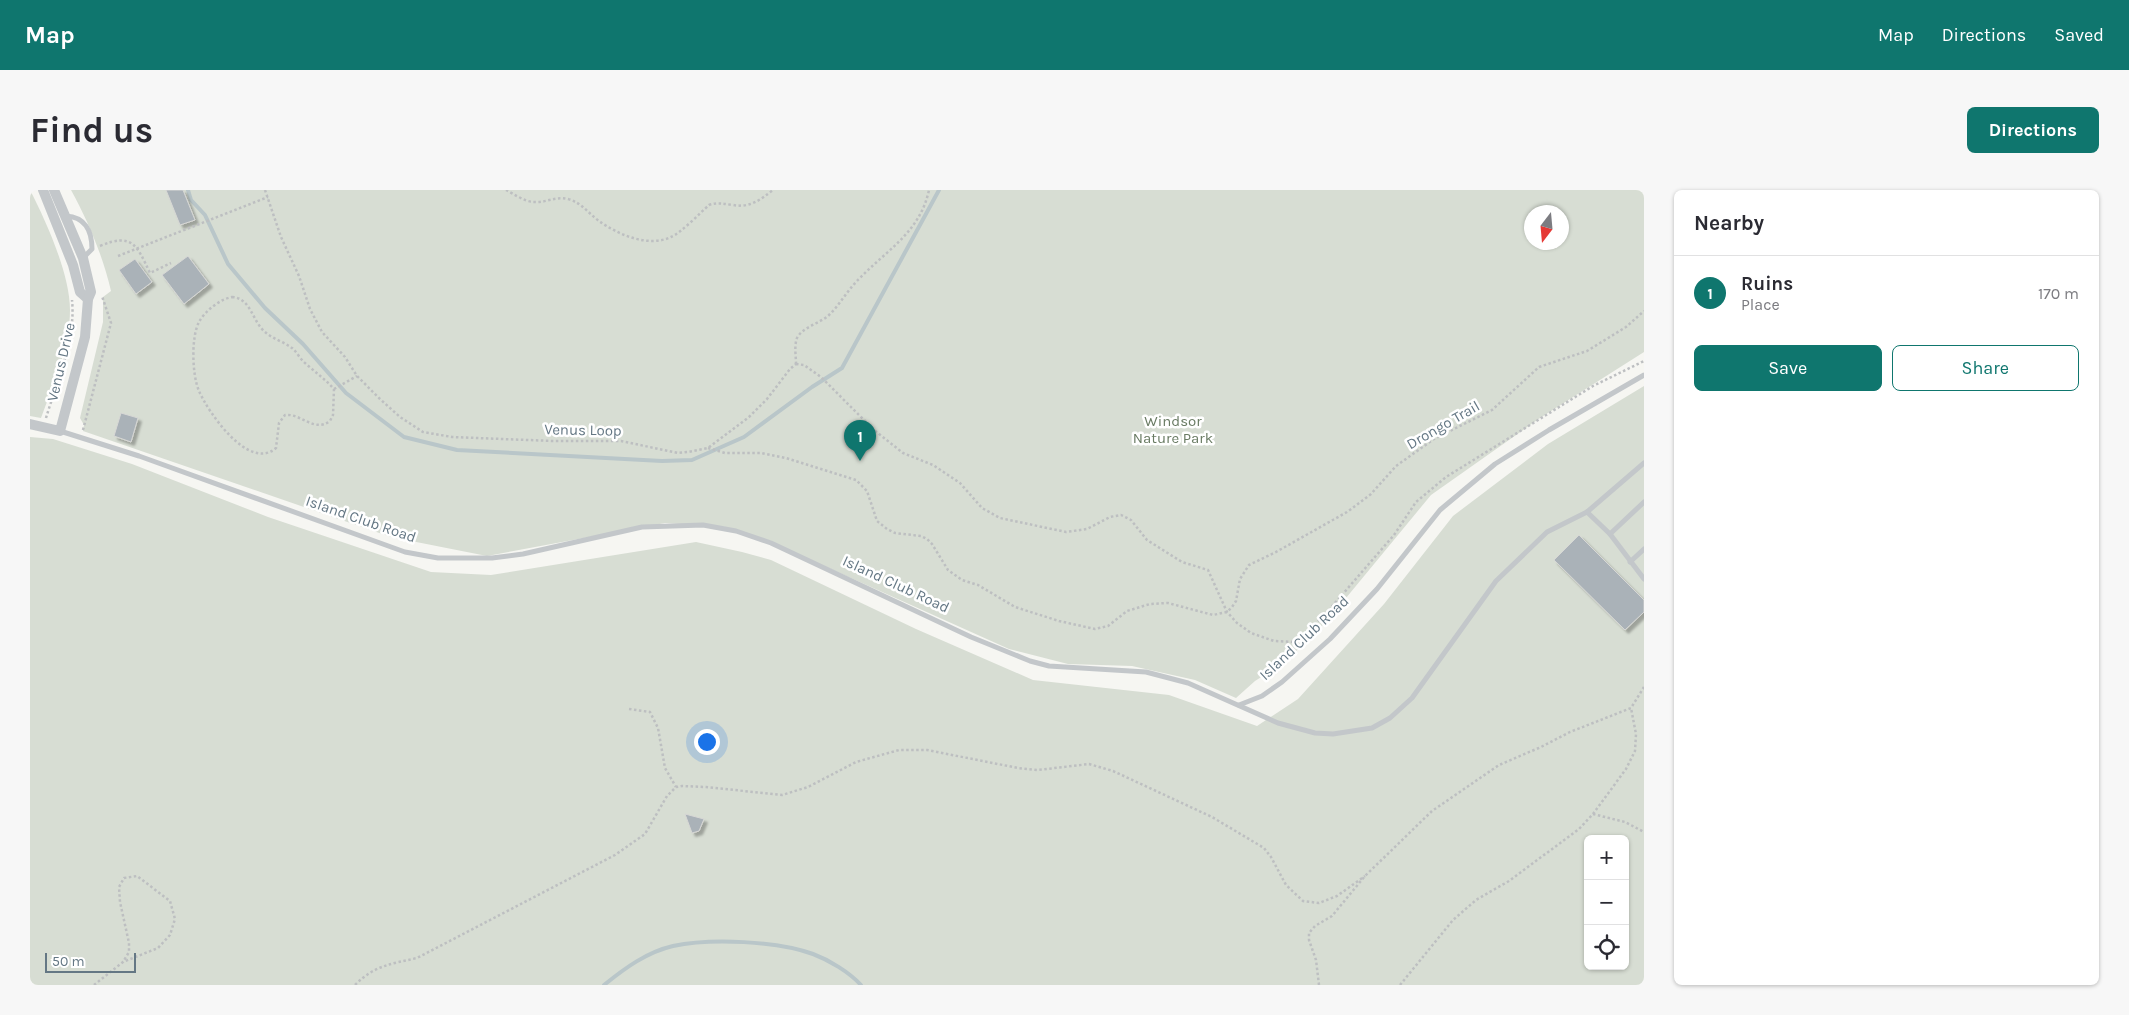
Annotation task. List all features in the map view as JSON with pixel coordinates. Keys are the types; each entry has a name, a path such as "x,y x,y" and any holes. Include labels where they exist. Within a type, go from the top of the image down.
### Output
{"street":[{"path":"43,190 73,265 80,292 88,299"},
{"name":"Venus Drive","path":"54,190 83,258 91,292 88,299 85,337 60,431"},
{"name":"Island Club Road","path":"30,424 60,431"}],"lane":[{"path":"65,216 84,221 90,233 92,249 83,258"},
{"name":"Island Club Road","path":"60,431 139,456 405,552 438,558 492,558 507,556 642,527 703,526 736,531 771,543 971,636 1030,661 1049,666 1146,672 1188,683 1239,705 1269,692 1330,638 1377,589 1440,510 1495,464 1644,374"},
{"path":"1239,705 1269,720 1315,733 1352,732 1372,728 1384,721 1412,698 1496,581 1548,532 1588,512 1644,463"},
{"path":"1610,534 1644,502"},
{"path":"1588,512 1610,534 1644,579"},
{"path":"1630,562 1644,549"}],"path":[{"name":"Venus Loop","path":"265,190 281,237 299,276 310,309 322,332 345,357 357,376 400,417 423,432 452,438 553,441 621,440 678,454 708,448 749,417 796,364"},
{"path":"506,190 534,202 557,198 567,199 588,210 598,220 616,231 634,238 653,240 671,237 709,205 717,203 741,206 750,205 759,202 773,190"},
{"path":"708,448 725,453 760,453 786,458 856,480 866,491 877,521 887,529 895,533 921,536 927,539 948,570 962,580 978,586 1015,607 1059,621 1095,629 1108,626 1127,611 1150,604 1168,603 1213,615 1227,612 1208,570 1182,562 1147,540 1127,516 1115,515 1087,529 1066,532 1000,518 982,508 960,483 933,465 902,453 874,430 821,376 804,365 796,364 798,336 806,328 819,323 830,314 860,278 907,235 926,204 929,190"},
{"path":"118,256 268,197"},
{"path":"92,249 116,239 123,240 138,248 150,273 171,263"},
{"path":"43,427 69,338 73,310 71,293"},
{"path":"232,296 242,299 246,302 255,321 265,332 292,349 334,389 333,415 327,424 307,423 292,415 285,415 279,423 278,444 276,448 262,454 250,451 229,435 218,423 205,405 198,389 194,370 195,334 199,322 206,312 227,298 232,296"},
{"name":"Drongo Trail","path":"1227,612 1236,601 1240,580 1249,565 1347,512 1371,494 1396,466 1434,439 1492,410 1539,368 1587,351 1626,327 1644,311"},
{"path":"334,389 357,376"},
{"path":"1319,985 1316,960 1309,940 1310,933 1315,926 1332,916 1365,876 1432,811 1498,765 1570,732 1631,708 1644,687"},
{"path":"1400,985 1458,915 1476,900 1508,881 1579,829 1593,814 1626,769 1635,751 1636,734 1631,708"},
{"path":"629,709 650,712 658,728 665,768 676,787"},
{"path":"355,985 367,973 384,966 417,958 615,855 645,834 667,796 676,787 706,787 782,795 808,787 856,762 899,750 927,750 1018,768 1038,770 1089,764 1113,771 1212,817 1264,848 1271,856 1286,886 1303,901 1320,903 1337,896 1365,876"},
{"path":"1593,814 1625,822 1644,832"},
{"path":"94,985 123,962 158,948 170,934 175,919 170,901 137,876 124,878 119,887 120,902 129,943 129,952 123,962"}],"green space":[{"path":"30,190 50,232 62,264 70,310 64,351 41,418 30,416"},
{"name":"Windsor Nature Park","path":"71,190 1644,190 1644,352 1540,418 1431,495 1327,621 1285,662 1255,681 1236,698 1195,680 1132,666 1068,664 1009,649 773,543 726,527 665,523 487,556 391,537 83,431 84,425 80,418 103,322 103,297 111,291 89,226"},
{"path":"1644,386 1644,985 30,985 30,437 53,439 132,464 268,517 431,572 491,575 696,542 742,552 771,560 916,629 1033,680 1169,695 1257,726 1298,699 1384,604 1453,516 1548,444"}],"building":[{"path":"166,190 183,190 195,220 180,225"},
{"path":"188,256 209,284 184,304 162,275"},
{"path":"135,259 152,282 136,294 119,270"},
{"path":"121,413 138,418 131,442 114,436"},
{"path":"1579,535 1644,600 1644,612 1625,630 1554,560"},
{"path":"685,814 704,819 699,831 692,833"}],"waterway":[{"path":"188,190 191,200 205,215 228,264 265,308 303,344 346,393 404,437 457,450 662,461 692,460 744,437 812,387 842,368 939,190"},
{"path":"604,985 637,961 654,952 673,946 706,942 744,942 781,946 813,954 839,967 861,985"}],"place":[{"name":"Ruins","path":"860,461"}]}
